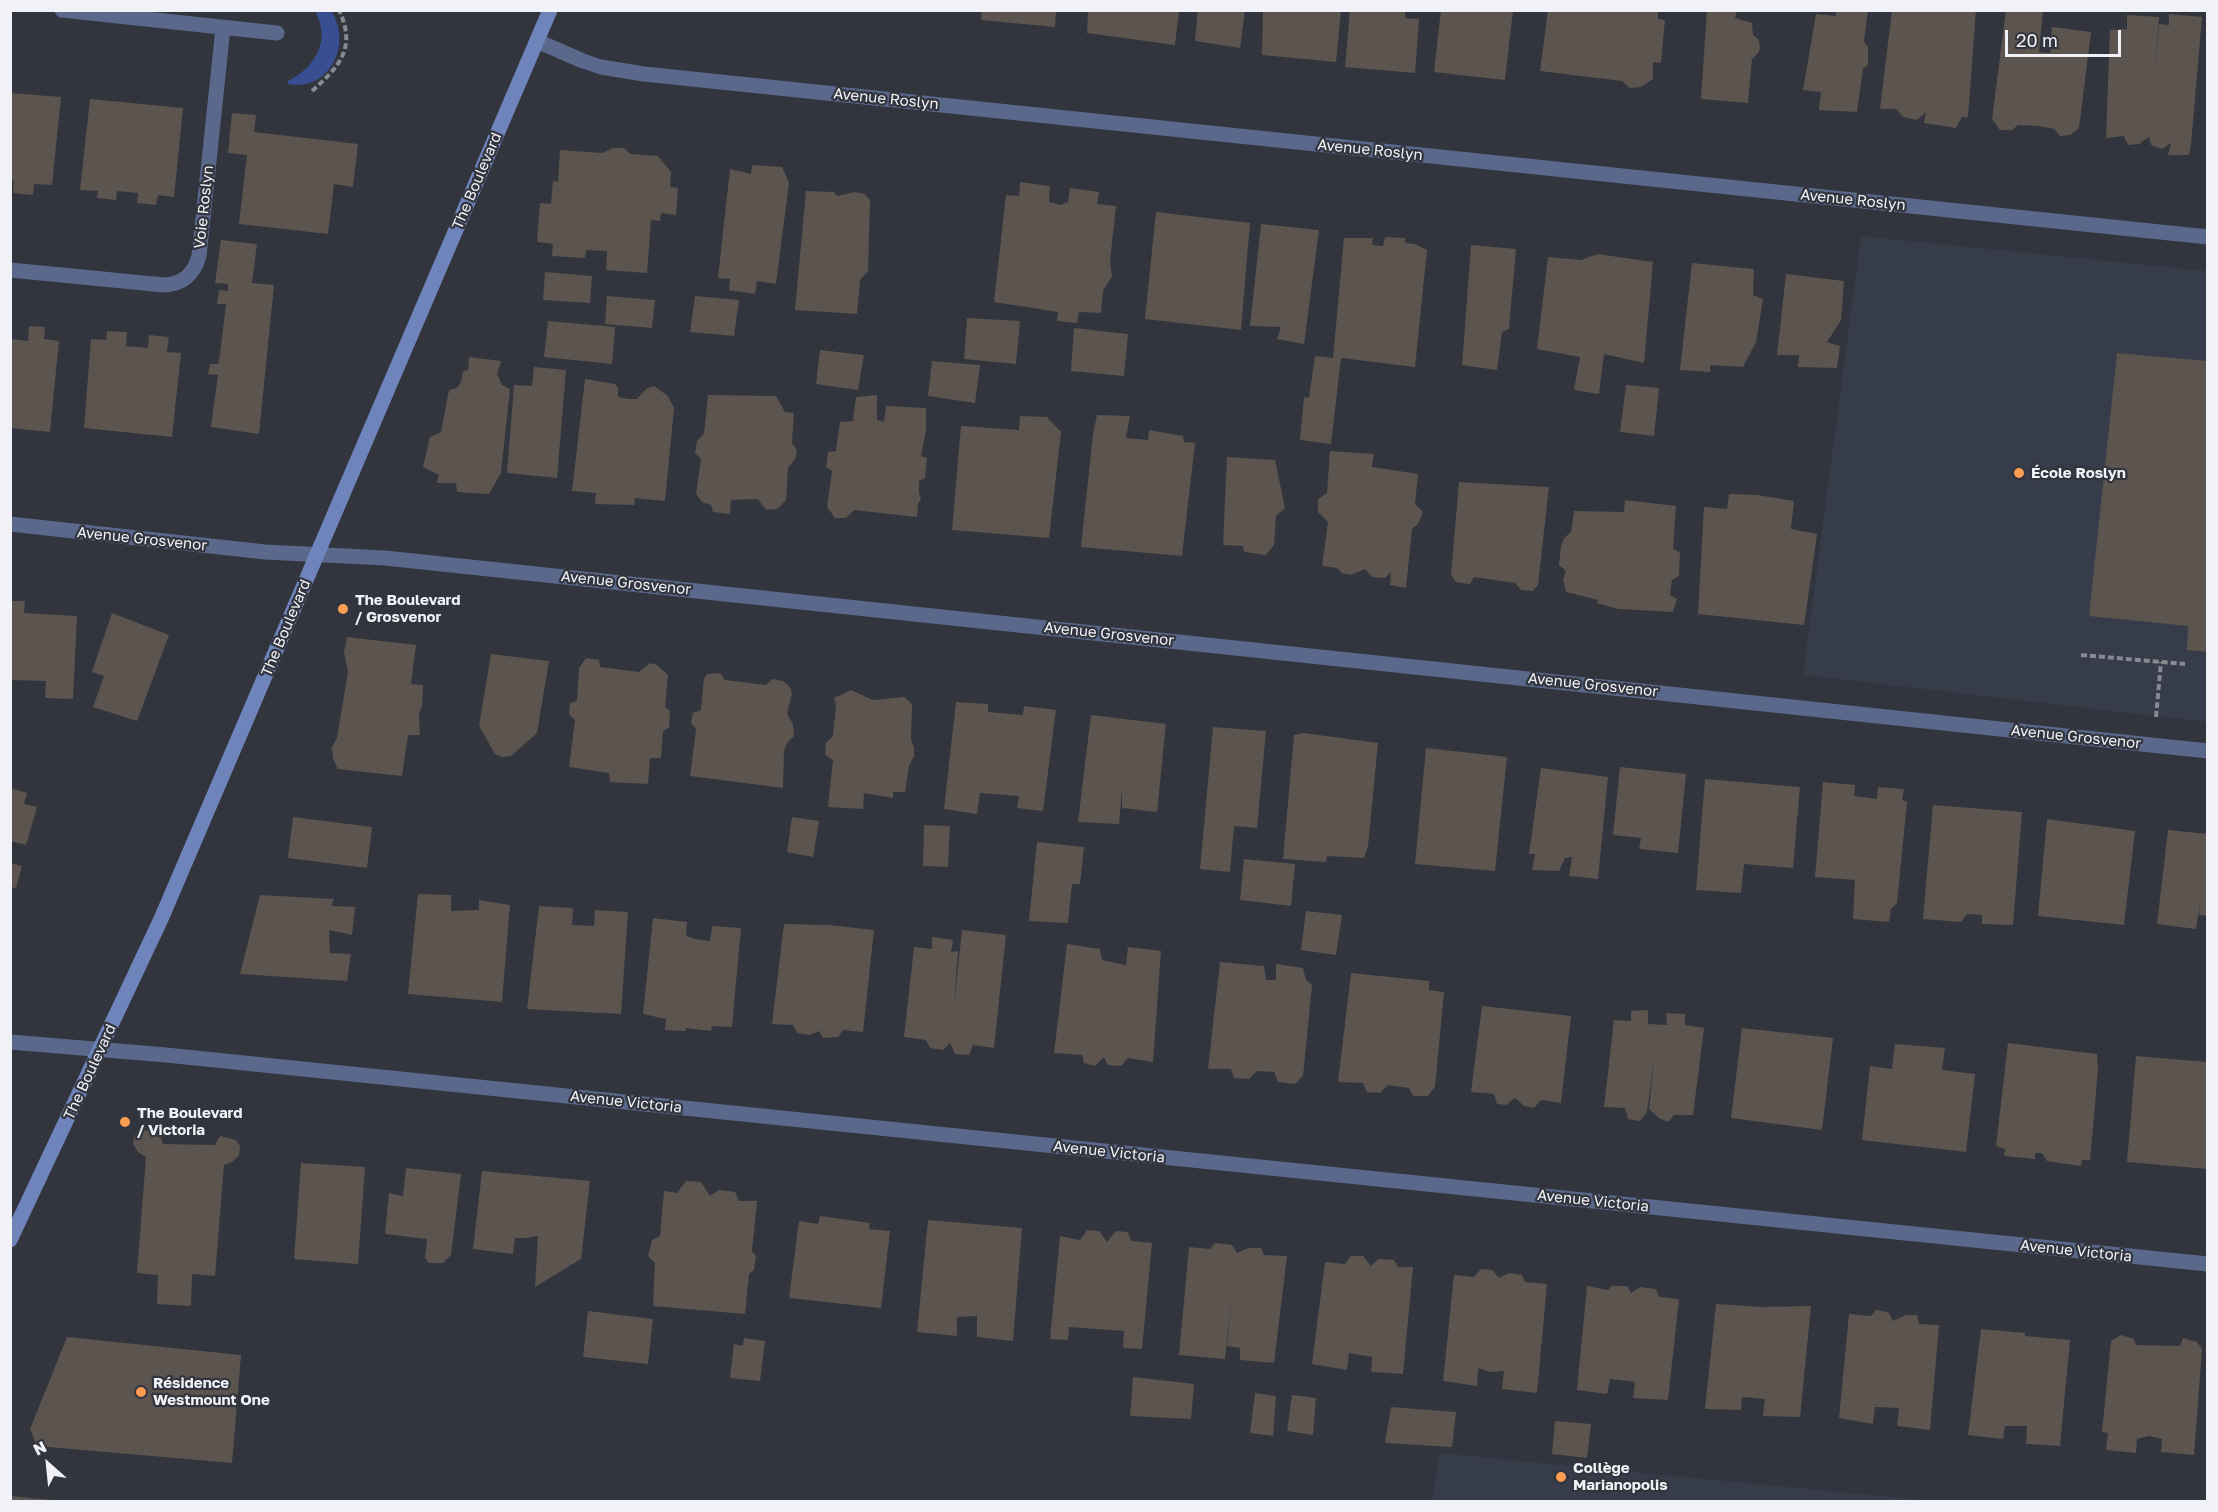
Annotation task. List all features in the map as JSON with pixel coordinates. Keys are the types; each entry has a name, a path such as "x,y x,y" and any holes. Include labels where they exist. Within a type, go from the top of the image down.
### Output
{"main road":[{"name":"The Boulevard","path":"10,1240 161,919 550,10"}],"street":[{"path":"62,10 107,13 277,33"},
{"name":"Voie Roslyn","path":"10,270 164,285 172,285 187,278 197,264 199,256 223,28"},
{"name":"Avenue Roslyn","path":"537,41 583,61 644,74 2208,237"},
{"name":"Avenue Grosvenor","path":"10,524 265,552 409,560 2208,751"},
{"name":"Avenue Victoria","path":"10,1042 101,1049 2208,1264"}],"path":[{"path":"312,91 328,77 342,59 346,28 339,10"},
{"path":"2081,655 2185,664"},
{"path":"2156,717 2162,662"}],"shaded area":[{"path":"315,11 331,11 337,24 338,50 334,62 326,73 316,80 303,84 288,84 288,81 306,68 318,52 321,32"},
{"name":"École Roslyn","path":"1861,236 2207,271 2207,722 1803,675"},
{"name":"Collège Marianopolis","path":"1439,1453 1932,1501 1432,1501"}],"building":[{"path":"982,10 1056,10 1055,27 981,20"},
{"path":"1088,10 1179,10 1175,45 1087,33"},
{"path":"1198,10 1245,10 1240,48 1195,41"},
{"path":"1263,10 1341,10 1336,62 1262,55"},
{"path":"1350,10 1405,10 1405,18 1419,19 1415,73 1345,67"},
{"path":"1441,10 1513,10 1505,80 1434,72"},
{"path":"1548,10 1658,10 1658,19 1665,20 1661,63 1653,62 1653,79 1641,87 1630,88 1622,81 1540,71"},
{"path":"1707,10 1737,10 1735,18 1752,23 1753,35 1759,40 1760,47 1759,52 1752,59 1748,103 1701,99"},
{"path":"1836,10 1868,10 1864,42 1868,47 1868,65 1863,69 1857,112 1819,110 1821,92 1803,90 1816,14 1836,16"},
{"path":"1892,10 1976,10 1968,117 1962,117 1956,128 1924,123 1926,112 1917,120 1903,117 1896,109 1880,109"},
{"path":"2006,10 2043,10 2039,52 2050,53 2052,27 2091,32 2079,128 2070,135 2060,136 2054,129 2038,126 2018,125 2012,130 2000,130 1992,119"},
{"path":"2169,14 2202,17 2189,155 2168,155 2171,143 2162,149 2151,145 2149,137 2139,144 2128,145 2124,136 2106,138 2110,30 2127,29 2127,15 2159,17 2155,71 2159,24 2169,25"},
{"path":"10,93 61,97 52,185 34,184 33,195 13,193 14,180 10,182"},
{"path":"90,99 183,108 174,197 158,195 156,205 137,203 138,193 117,191 116,200 97,198 98,191 80,190"},
{"path":"232,113 256,115 254,132 358,144 353,187 334,184 328,234 239,224 247,155 228,153"},
{"path":"613,148 624,148 630,154 658,156 671,172 670,187 678,188 676,215 661,213 660,221 651,220 647,273 606,270 607,251 586,250 585,258 552,256 553,244 537,242 540,203 551,204 553,181 558,182 560,150 602,153"},
{"path":"752,165 782,167 789,183 776,284 757,281 755,294 729,290 730,279 718,278 730,169 751,174"},
{"path":"1020,182 1050,186 1049,202 1061,205 1068,202 1070,188 1099,192 1097,204 1116,206 1110,261 1112,276 1103,291 1101,313 1079,312 1077,323 1057,321 1058,312 994,302 1006,195 1019,196"},
{"path":"806,191 834,192 837,196 855,192 864,194 870,200 868,271 860,280 857,314 795,310"},
{"path":"1156,212 1250,223 1241,330 1145,319"},
{"path":"1261,224 1319,230 1304,344 1277,339 1281,327 1250,326"},
{"path":"1385,237 1405,238 1405,243 1415,244 1427,250 1415,367 1341,358 1331,444 1300,440 1304,397 1309,398 1315,356 1333,358 1344,238 1373,238 1372,245 1383,246"},
{"path":"221,240 257,244 252,283 274,285 259,434 211,427 218,375 208,374 210,364 218,364 220,354 226,304 217,304 219,290 228,291 228,284 215,283"},
{"path":"1471,245 1516,249 1509,329 1502,332 1497,370 1462,365"},
{"path":"1598,254 1653,262 1644,363 1604,354 1599,394 1574,390 1580,357 1537,349 1548,257 1581,260"},
{"path":"1692,263 1754,269 1753,295 1763,299 1756,342 1743,367 1710,365 1710,372 1680,370"},
{"path":"545,272 592,276 590,303 543,300"},
{"path":"1786,274 1844,281 1841,320 1827,342 1840,346 1837,368 1798,367 1799,355 1777,355"},
{"path":"607,296 655,300 652,328 605,324"},
{"path":"695,296 739,300 734,336 690,332"},
{"path":"967,318 1020,321 1016,364 964,359"},
{"path":"548,321 615,327 612,364 544,357"},
{"path":"29,326 45,327 44,339 59,341 50,432 10,428 10,339 28,341"},
{"path":"1074,328 1128,334 1124,376 1071,371"},
{"path":"107,331 127,332 126,346 148,348 149,335 169,337 167,352 181,353 172,437 84,428 91,339 106,340"},
{"path":"820,350 864,355 858,390 816,384"},
{"path":"2117,353 2208,361 2208,652 2187,650 2188,626 2089,616"},
{"path":"469,357 501,361 497,374 502,385 510,389 501,473 489,494 457,492 456,483 437,483 439,475 423,467 430,437 441,432 449,390 457,388 461,382 463,371 468,370"},
{"path":"932,361 980,365 975,403 928,396"},
{"path":"534,367 566,370 557,478 507,473 514,385 532,386"},
{"path":"585,379 615,384 618,388 618,397 637,399 647,388 654,386 668,396 674,408 665,501 635,498 634,505 595,504 596,493 572,491"},
{"path":"1626,385 1659,388 1654,436 1620,432"},
{"path":"708,395 776,396 785,412 794,413 792,443 797,450 795,459 788,468 786,500 777,509 766,510 758,499 731,500 730,514 713,512 711,505 702,502 696,494 701,459 695,453 697,441 704,434"},
{"path":"877,395 877,420 884,422 886,406 926,408 926,430 921,456 927,458 925,478 919,481 921,499 918,504 917,517 854,510 846,518 835,518 827,507 832,471 826,467 828,452 836,451 840,422 853,421 856,397"},
{"path":"1097,415 1130,416 1126,438 1148,440 1149,430 1183,436 1184,442 1195,443 1182,556 1081,547"},
{"path":"1020,416 1047,417 1061,432 1049,538 952,530 961,426 1019,430"},
{"path":"1330,451 1374,454 1372,467 1418,474 1415,504 1423,512 1418,524 1412,529 1406,588 1390,585 1391,572 1385,578 1372,577 1365,569 1350,575 1342,573 1337,568 1322,566 1328,522 1318,512 1318,499 1327,493"},
{"path":"1227,457 1275,460 1285,508 1276,516 1274,545 1266,555 1244,552 1243,546 1223,545"},
{"path":"1459,482 1549,487 1538,585 1533,591 1521,590 1515,583 1474,577 1470,584 1456,582 1451,575"},
{"path":"1729,494 1757,495 1794,501 1791,529 1817,534 1804,625 1698,614 1704,507 1727,509"},
{"path":"1625,500 1676,506 1673,549 1680,552 1679,576 1672,580 1670,595 1677,599 1673,612 1618,609 1597,603 1598,600 1566,592 1563,579 1566,571 1559,565 1561,546 1564,538 1571,532 1574,511 1624,512"},
{"path":"10,601 25,601 24,613 77,616 73,699 45,698 46,681 10,680"},
{"path":"112,613 169,635 137,721 93,707 104,676 92,672"},
{"path":"347,637 416,645 411,684 423,685 422,706 419,714 420,735 408,735 402,776 338,769 333,759 332,747 337,738 348,671 344,653"},
{"path":"491,654 549,661 537,733 511,756 502,757 495,754 479,726"},
{"path":"586,658 599,660 600,667 639,672 650,663 657,665 668,675 665,707 670,711 669,728 663,731 661,758 650,758 648,784 610,782 609,773 569,767 575,720 569,714 570,703 577,701 579,668"},
{"path":"720,673 725,680 766,685 772,679 783,681 790,687 792,694 787,714 793,724 794,736 787,743 784,751 783,788 690,776 696,729 691,723 693,713 701,710 704,679 707,674"},
{"path":"851,690 873,700 904,697 912,704 911,740 914,756 909,766 905,792 893,792 893,798 864,793 863,809 828,807 833,760 825,755 826,743 833,736 836,705 834,698"},
{"path":"956,702 988,704 988,712 1023,715 1024,706 1056,710 1043,811 1017,808 1019,796 980,793 977,814 944,809"},
{"path":"1091,715 1166,724 1157,812 1122,808 1122,789 1119,824 1078,822"},
{"path":"1213,727 1266,731 1257,828 1234,826 1230,872 1200,869"},
{"path":"1304,733 1378,743 1368,846 1364,858 1327,856 1326,862 1283,859 1294,735"},
{"path":"1426,748 1507,757 1495,871 1415,864"},
{"path":"1620,767 1686,774 1678,853 1639,849 1641,838 1613,835"},
{"path":"1541,768 1608,777 1598,879 1569,876 1572,857 1565,858 1559,871 1532,870 1535,854 1529,854"},
{"path":"1705,779 1800,787 1793,868 1744,864 1741,893 1696,890"},
{"path":"1823,782 1855,785 1854,796 1877,799 1878,787 1904,789 1902,800 1907,802 1897,903 1891,909 1889,922 1853,919 1855,880 1815,877"},
{"path":"10,788 27,793 24,804 37,807 26,845 10,841"},
{"path":"1933,805 2022,812 2013,925 1982,924 1982,915 1967,914 1961,922 1923,919"},
{"path":"293,817 372,827 367,868 288,858"},
{"path":"792,817 819,821 813,857 787,852"},
{"path":"2047,819 2135,831 2124,925 2038,916"},
{"path":"924,825 950,826 948,867 923,866"},
{"path":"2168,830 2208,834 2208,916 2199,915 2200,903 2196,929 2157,924"},
{"path":"1037,842 1084,847 1080,884 1072,884 1068,923 1029,921"},
{"path":"1244,859 1295,864 1291,906 1240,900"},
{"path":"10,863 22,866 16,888 10,887"},
{"path":"418,894 451,895 451,911 479,910 479,900 510,905 502,1002 408,994"},
{"path":"260,895 334,899 331,906 355,907 352,935 329,930 330,953 351,954 347,981 240,974"},
{"path":"539,906 573,908 572,925 594,926 595,910 628,912 621,1014 527,1009"},
{"path":"1306,911 1342,915 1336,955 1301,950"},
{"path":"653,918 687,922 686,936 710,941 712,926 741,928 732,1027 712,1026 711,1031 686,1028 685,1031 665,1030 666,1019 643,1014"},
{"path":"784,924 828,925 874,930 863,1032 843,1030 838,1037 823,1038 819,1031 810,1035 797,1033 793,1025 772,1024"},
{"path":"962,930 1006,935 994,1048 973,1045 969,1055 955,1054 950,1043 943,1050 930,1048 926,1040 904,1037 914,947 932,949 932,937 953,940 951,952 958,951 954,1004"},
{"path":"1067,944 1100,949 1102,960 1126,965 1128,947 1161,951 1153,1062 1128,1058 1121,1066 1108,1065 1104,1057 1095,1066 1084,1063 1082,1055 1054,1053"},
{"path":"1220,962 1264,966 1266,980 1276,980 1276,964 1303,968 1306,980 1312,985 1303,1076 1295,1084 1278,1082 1274,1072 1257,1071 1249,1079 1234,1078 1231,1069 1208,1069"},
{"path":"1351,973 1429,981 1429,990 1444,992 1435,1087 1428,1096 1413,1096 1409,1088 1388,1085 1380,1093 1367,1092 1363,1083 1338,1082"},
{"path":"1482,1006 1571,1016 1561,1103 1541,1100 1534,1108 1524,1106 1515,1098 1506,1105 1497,1104 1494,1094 1471,1092"},
{"path":"1648,1010 1648,1024 1667,1025 1666,1013 1685,1014 1685,1025 1704,1028 1693,1115 1674,1115 1668,1122 1649,1109 1654,1059 1647,1112 1640,1121 1628,1119 1625,1108 1604,1107 1614,1020 1631,1021 1631,1011"},
{"path":"1742,1028 1833,1038 1822,1130 1731,1118"},
{"path":"2008,1043 2097,1054 2098,1070 2090,1160 2082,1160 2081,1166 2047,1161 2042,1153 2035,1153 2035,1159 2004,1156 2005,1149 1996,1146"},
{"path":"1895,1044 1945,1048 1942,1070 1975,1074 1966,1152 1862,1140 1870,1066 1892,1069"},
{"path":"2136,1056 2208,1062 2208,1169 2127,1162"},
{"path":"141,1130 152,1131 160,1135 163,1144 215,1145 220,1136 236,1140 240,1146 239,1155 232,1162 224,1165 215,1276 192,1274 191,1306 157,1304 158,1275 137,1273 146,1157 138,1152 133,1144 135,1135"},
{"path":"301,1163 365,1167 358,1264 294,1259"},
{"path":"406,1168 461,1174 451,1255 443,1263 429,1263 425,1258 427,1239 385,1234 389,1193 403,1196"},
{"path":"482,1171 590,1181 581,1259 535,1287 538,1236 515,1238 513,1254 473,1249"},
{"path":"686,1181 701,1182 710,1196 719,1190 735,1192 739,1201 757,1201 752,1251 756,1256 754,1270 749,1274 745,1314 653,1306 655,1263 648,1256 652,1240 660,1236 664,1191 677,1193"},
{"path":"820,1216 870,1223 869,1229 890,1231 881,1308 789,1298 799,1221 818,1224"},
{"path":"928,1220 1022,1228 1013,1341 977,1337 977,1316 957,1317 957,1336 917,1332"},
{"path":"1087,1230 1099,1231 1107,1242 1116,1231 1128,1232 1131,1241 1152,1243 1142,1349 1123,1348 1124,1331 1069,1327 1068,1340 1050,1339 1060,1236 1080,1240"},
{"path":"1215,1243 1232,1245 1237,1253 1248,1248 1261,1248 1264,1255 1287,1256 1274,1363 1240,1360 1240,1348 1227,1346 1232,1295 1225,1359 1179,1355 1189,1247 1210,1249"},
{"path":"1351,1256 1363,1256 1371,1266 1378,1259 1394,1260 1398,1267 1413,1267 1403,1374 1371,1372 1372,1357 1349,1353 1347,1370 1312,1364 1325,1262 1345,1264"},
{"path":"1481,1269 1492,1270 1499,1278 1509,1273 1522,1275 1525,1282 1547,1284 1537,1393 1502,1389 1504,1371 1490,1372 1478,1368 1477,1386 1443,1381 1454,1275 1474,1277"},
{"path":"1587,1286 1608,1290 1612,1286 1627,1286 1631,1293 1640,1287 1656,1289 1659,1297 1679,1299 1668,1400 1633,1398 1635,1382 1610,1379 1607,1394 1577,1390"},
{"path":"1716,1304 1762,1307 1811,1306 1800,1417 1763,1416 1765,1399 1742,1397 1741,1410 1705,1409"},
{"path":"1876,1310 1888,1312 1893,1321 1906,1315 1917,1315 1919,1324 1939,1325 1930,1430 1897,1426 1899,1408 1875,1407 1873,1424 1839,1418 1849,1314 1871,1316"},
{"path":"588,1311 653,1319 648,1364 583,1357"},
{"path":"1981,1329 2070,1340 2060,1446 2026,1444 2027,1426 2005,1426 2003,1439 1968,1435"},
{"path":"2121,1335 2134,1339 2136,1345 2180,1346 2183,1338 2197,1342 2202,1349 2194,1455 2161,1452 2162,1439 2149,1436 2137,1439 2136,1453 2106,1450 2108,1433 2102,1432 2111,1341"},
{"name":"Résidence Westmount One","path":"67,1337 241,1355 232,1463 37,1446 30,1429"},
{"path":"744,1338 765,1341 760,1381 730,1378 734,1344 743,1346"},
{"path":"1133,1377 1194,1384 1191,1419 1130,1416"},
{"path":"1255,1393 1276,1396 1273,1436 1250,1433"},
{"path":"1292,1395 1316,1398 1313,1435 1287,1431"},
{"path":"1391,1407 1456,1412 1452,1447 1385,1443"},
{"path":"1555,1421 1591,1424 1587,1458 1552,1454"},
{"path":"10,1496 53,1500 53,1502 10,1502"}],"place":[{"name":"École Roslyn","path":"2019,473"},
{"name":"The Boulevard / Grosvenor","path":"343,609"},
{"name":"The Boulevard / Victoria","path":"125,1122"},
{"name":"Résidence Westmount One","path":"141,1392"},
{"name":"Collège Marianopolis","path":"1561,1477"}]}
